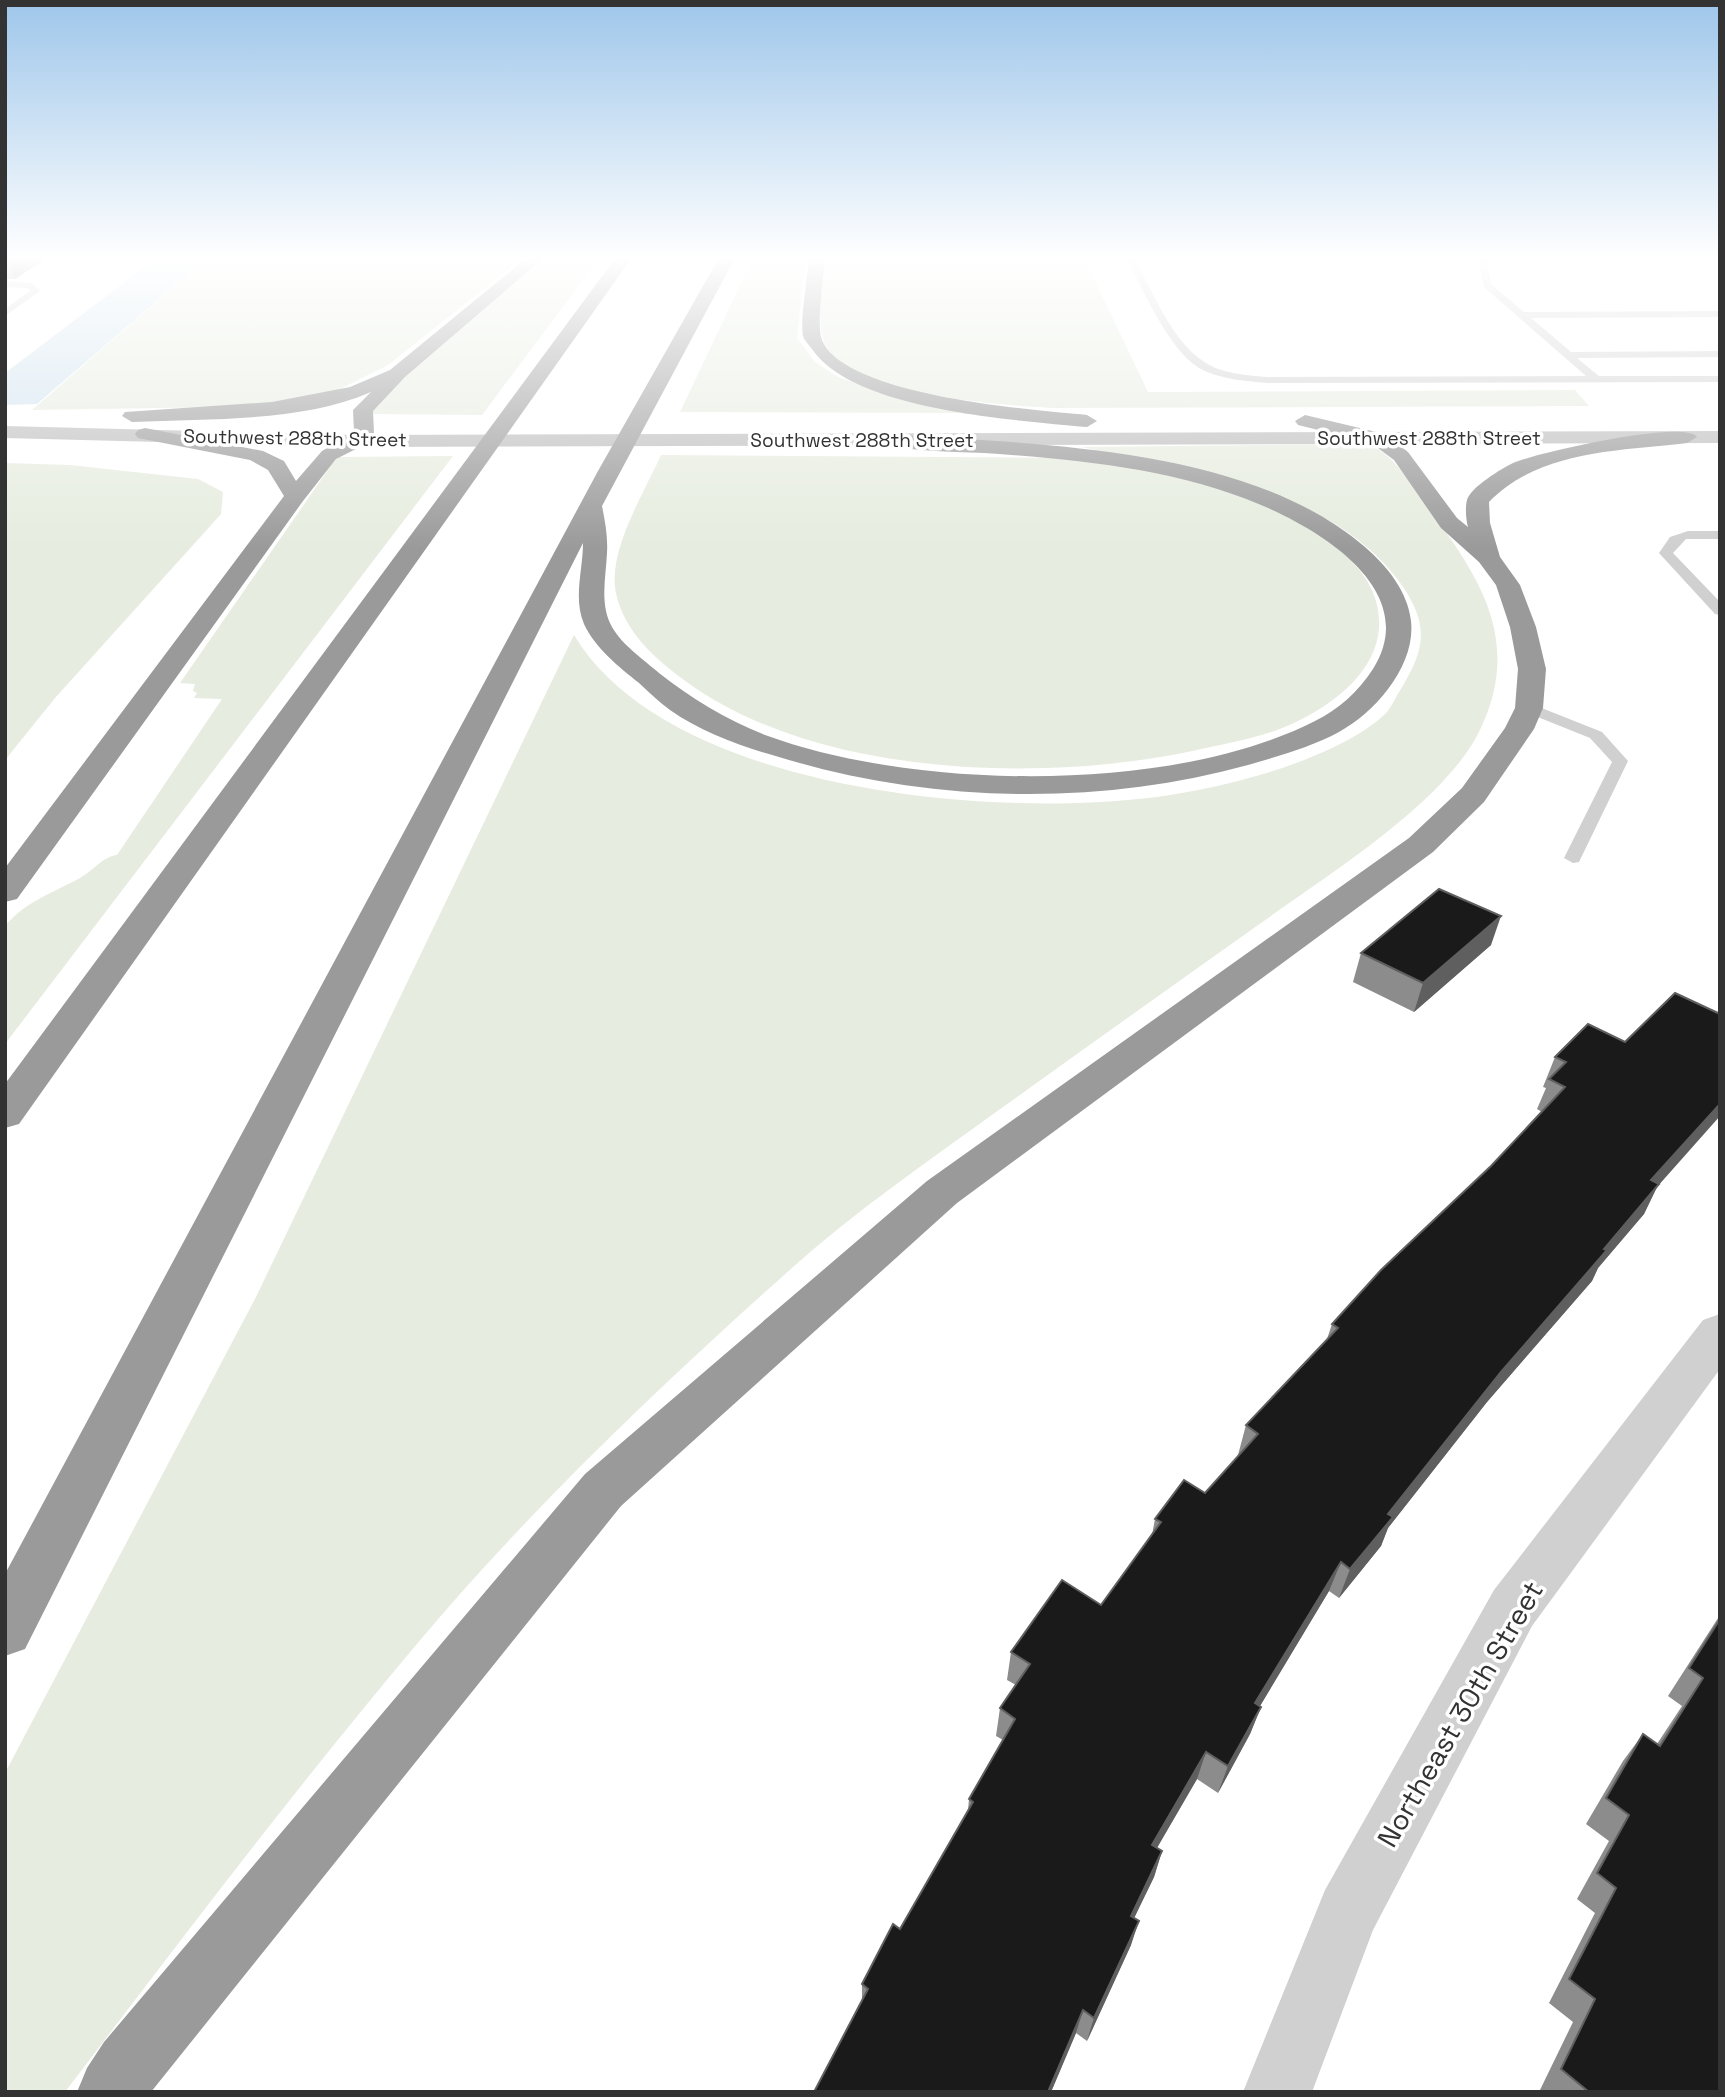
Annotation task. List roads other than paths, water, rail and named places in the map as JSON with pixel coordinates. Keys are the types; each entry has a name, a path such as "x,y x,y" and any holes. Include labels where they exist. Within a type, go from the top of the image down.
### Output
{"highway":[{"path":"132,416 304,404 357,391 397,374 421,354"},
{"path":"5,1114 553,354"},
{"path":"5,1630 609,471 674,354"},
{"path":"820,354 828,362 869,383 906,394 984,409 1087,421"},
{"path":"5,892 295,496 329,455 361,432 363,410 392,383 397,374"},
{"path":"111,2092 128,2066 603,1490 942,1192 1421,845 1473,794 1519,729 1529,708 1532,669 1523,627 1507,585 1488,557 1449,523 1401,456 1378,438 1305,421"},
{"path":"145,434 256,454 276,466 295,496"},
{"path":"1488,557 1478,523 1478,500 1501,478 1530,464 1563,456 1687,437"},
{"path":"591,506 595,551 590,588 599,627 643,678 675,701 733,730 788,751 857,769 945,782 1021,786 1104,784 1180,774 1242,760 1305,736 1342,717 1384,675 1396,651 1400,630 1396,604 1382,580 1363,557 1294,510 1221,482 1132,460 1064,452 889,440"}],"main road":[{"name":"Southwest 288th Street","path":"5,415 132,416 361,432 889,440 1720,437"},
{"name":"Southwest 288th Street","path":"5,432 145,434 1087,421 1720,419"}],"street":[{"name":"Northeast 30th Street","path":"1285,2087 1348,1913 1513,1608 1720,1333"}],"lane":[{"path":"1190,354 1199,363 1224,374 1267,380 1720,379"},
{"path":"1700,354 1720,369"},
{"path":"1569,355 1720,354"},
{"path":"1569,355 1597,380"},
{"path":"1720,535 1680,535 1670,542 1665,553 1720,611"},
{"path":"1529,708 1596,735 1620,761 1573,858"}],"water":[{"path":"30,354 95,354 37,404 5,405 5,373"}]}
